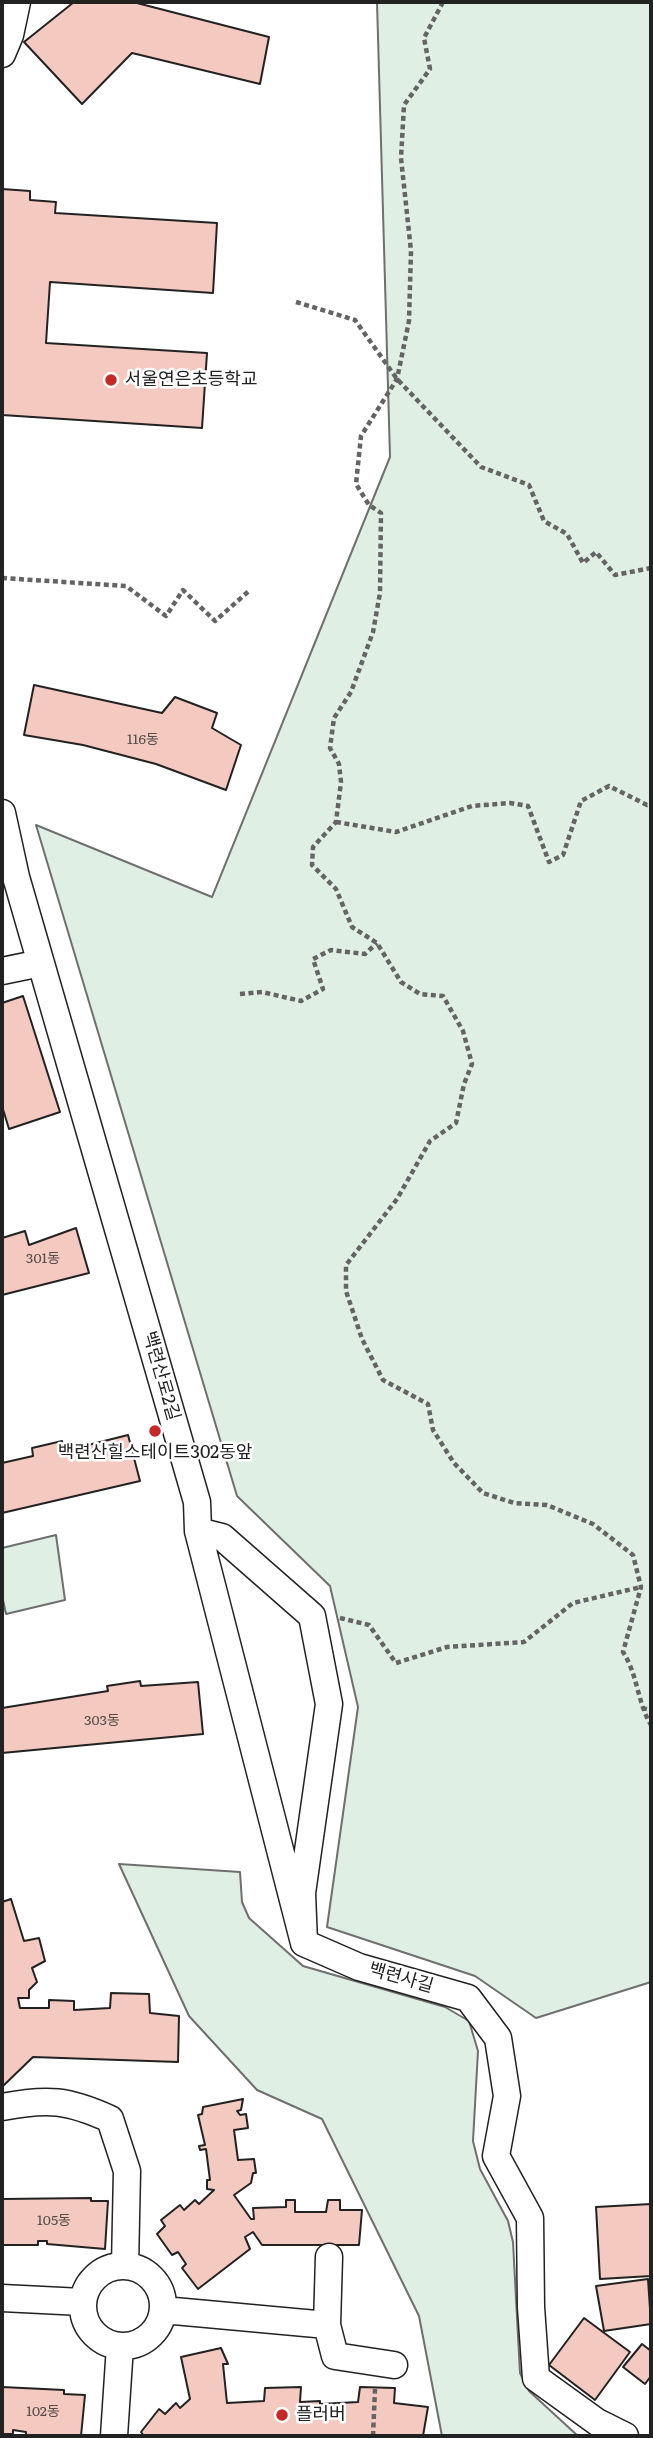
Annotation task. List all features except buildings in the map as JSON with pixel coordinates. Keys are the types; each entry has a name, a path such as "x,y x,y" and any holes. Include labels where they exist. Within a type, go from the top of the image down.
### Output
{"street":[{"path":"2,54 10,35 17,2"},
{"name":"백련산로2길","path":"2,813 41,963 197,1502 198,1531 304,1943"},
{"path":"2,971 41,963"},
{"path":"198,1531 222,1537 310,1615 330,1704 302,1893 304,1943"},
{"name":"백련사길","path":"304,1943 359,1966 468,1997 498,2038 507,2096 496,2156 530,2218 531,2307 536,2378 597,2422 625,2436"},
{"path":"2,2108 34,2101 76,2104 110,2119 127,2171 125,2266"},
{"path":"329,2257 327,2325 335,2356 385,2365"},
{"path":"125,2266 149,2276 162,2297 163,2310 153,2332 132,2345 120,2346 96,2336 83,2315 82,2302 92,2280 102,2272 125,2266"},
{"path":"2,2298 82,2302"},
{"path":"163,2310 327,2325"},
{"path":"114,2436 120,2346"}],"path":[{"path":"443,2 424,38 430,69 404,105 401,158 411,251 409,321 397,379 361,436 356,484 369,505 381,513 380,593 373,632 351,692 334,718 330,748 339,764 341,782 336,822 313,846 312,865 336,889 352,927 377,943 401,982 420,994 443,996 463,1031 472,1064 464,1084 456,1123 430,1141 397,1199 346,1265 346,1290 362,1339 383,1380 428,1404 433,1430 454,1463 483,1493 514,1503 547,1505 593,1524 633,1555 641,1587 623,1652 634,1670 642,1708 651,1725"},
{"path":"296,302 355,320 397,379 481,467 529,485 544,521 567,534 583,563 596,552 615,575 651,568"},
{"path":"2,578 126,586 166,616 183,590 215,621 250,590"},
{"path":"336,822 396,832 472,806 510,803 528,806 549,862 563,855 581,801 609,786 647,805 651,804"},
{"path":"240,994 262,992 301,1001 323,989 313,959 331,950 365,954 377,943"},
{"path":"310,1615 324,1610 348,1622 369,1625 396,1663 447,1647 524,1642 573,1603 641,1587"},
{"path":"642,1708 651,1710"},
{"path":"373,2436 385,2365"}],"green space":[{"path":"377,2 651,2 651,1982 536,2018 475,1976 327,1927 358,1707 330,1586 237,1496 36,825 212,897 390,457"},
{"path":"56,1535 65,1600 6,1614 2,1595 2,1548"},
{"path":"119,1864 240,1872 242,1902 249,1918 303,1966 445,2007 469,2021 478,2051 473,2141 480,2169 508,2221 513,2242 520,2373 529,2391 578,2436 442,2436 419,2316 322,2119 257,2090 189,2016"}],"place":[{"name":"서울연은초등학교","path":"111,380"},
{"name":"백련산힐스테이트302동앞","path":"155,1431"},
{"name":"플러버","path":"282,2415"}]}
